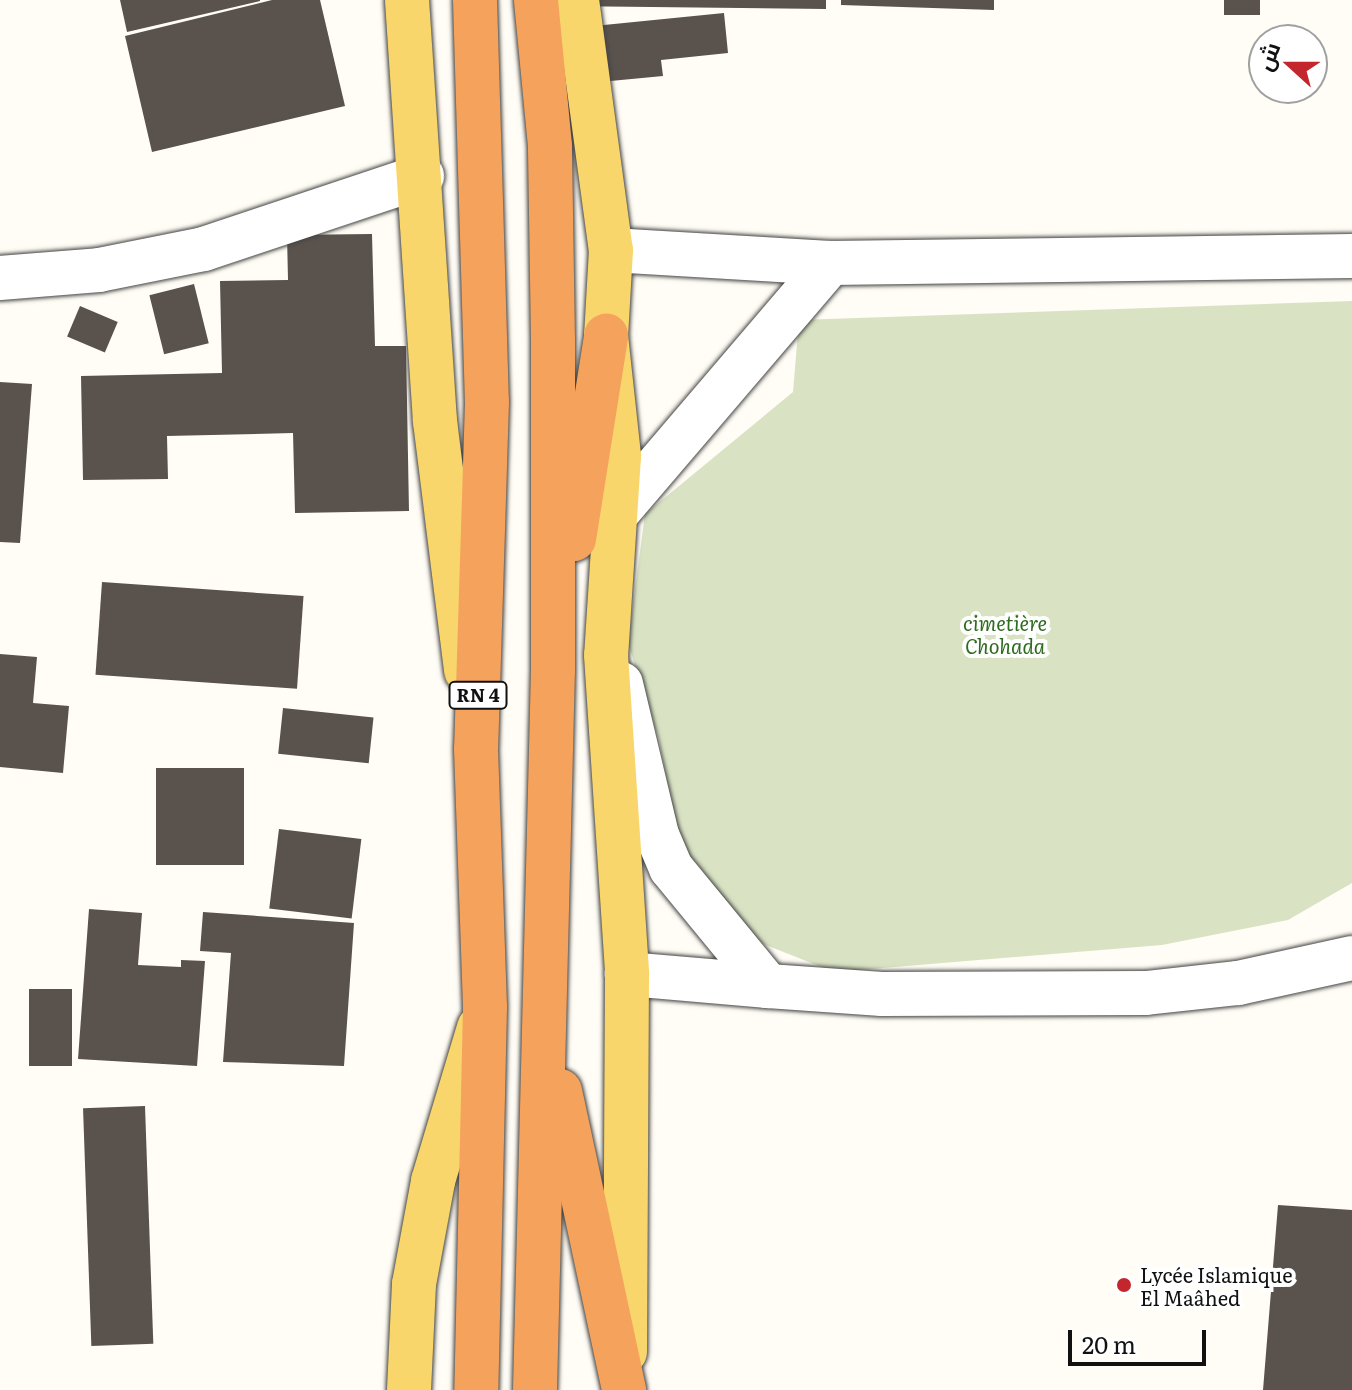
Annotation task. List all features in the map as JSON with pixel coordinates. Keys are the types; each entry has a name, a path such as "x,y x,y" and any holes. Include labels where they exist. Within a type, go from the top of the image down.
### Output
{"highway":[{"name":"RN 4","path":"475,0 487,402 476,749 485,1007 476,1390"},
{"path":"535,1390 553,671 550,161 536,0"},
{"path":"553,671 606,336"},
{"path":"543,1010 624,1390"}],"main road":[{"path":"407,0 422,176 435,421 476,749"},
{"path":"577,0 611,250 606,336 619,456 606,655 627,974 624,1390"},
{"path":"409,1390 414,1284 433,1181 485,1007"}],"street":[{"path":"0,278 99,270 204,249 422,176"},
{"path":"611,250 830,263 1352,256"},
{"path":"616,514 830,263"},
{"path":"606,655 623,688 653,821 671,868 768,986"},
{"path":"627,974 869,994 1146,993 1238,983 1352,958"}],"green space":[{"name":"cimetière Chohada","path":"1352,301 1352,883 1288,920 1162,945 834,972 753,940 683,861 659,740 628,643 645,514 793,392 799,320"}],"building":[{"path":"120,0 260,0 260,1 127,32"},
{"path":"272,0 320,0 345,106 152,152 125,36"},
{"path":"561,0 826,0 826,9 561,6"},
{"path":"841,0 994,0 994,10 841,5"},
{"path":"1224,0 1260,0 1260,15 1224,15"},
{"path":"724,13 728,53 661,60 663,76 600,82 594,26"},
{"path":"372,234 375,346 406,346 409,511 295,513 293,433 167,436 168,479 83,480 81,376 222,373 220,281 288,280 287,235"},
{"path":"194,284 209,343 164,354 149,295"},
{"path":"80,306 118,322 105,352 67,336"},
{"path":"0,382 32,384 20,543 0,542"},
{"path":"102,582 304,596 297,689 96,675"},
{"path":"0,654 37,657 33,703 69,706 63,773 0,767"},
{"path":"283,708 374,718 369,763 278,754"},
{"path":"156,768 244,768 244,865 156,865"},
{"path":"279,829 361,839 352,919 269,908"},
{"path":"89,909 142,913 138,965 181,967 181,960 205,961 197,1066 78,1059"},
{"path":"203,912 354,923 344,1066 223,1062 231,953 200,951"},
{"path":"29,989 72,989 72,1066 29,1066"},
{"path":"145,1106 153,1344 91,1346 83,1108"},
{"path":"1278,1205 1352,1210 1352,1390 1263,1390"}],"place":[{"name":"Lycée Islamique El Maâhed","path":"1124,1285"}]}
